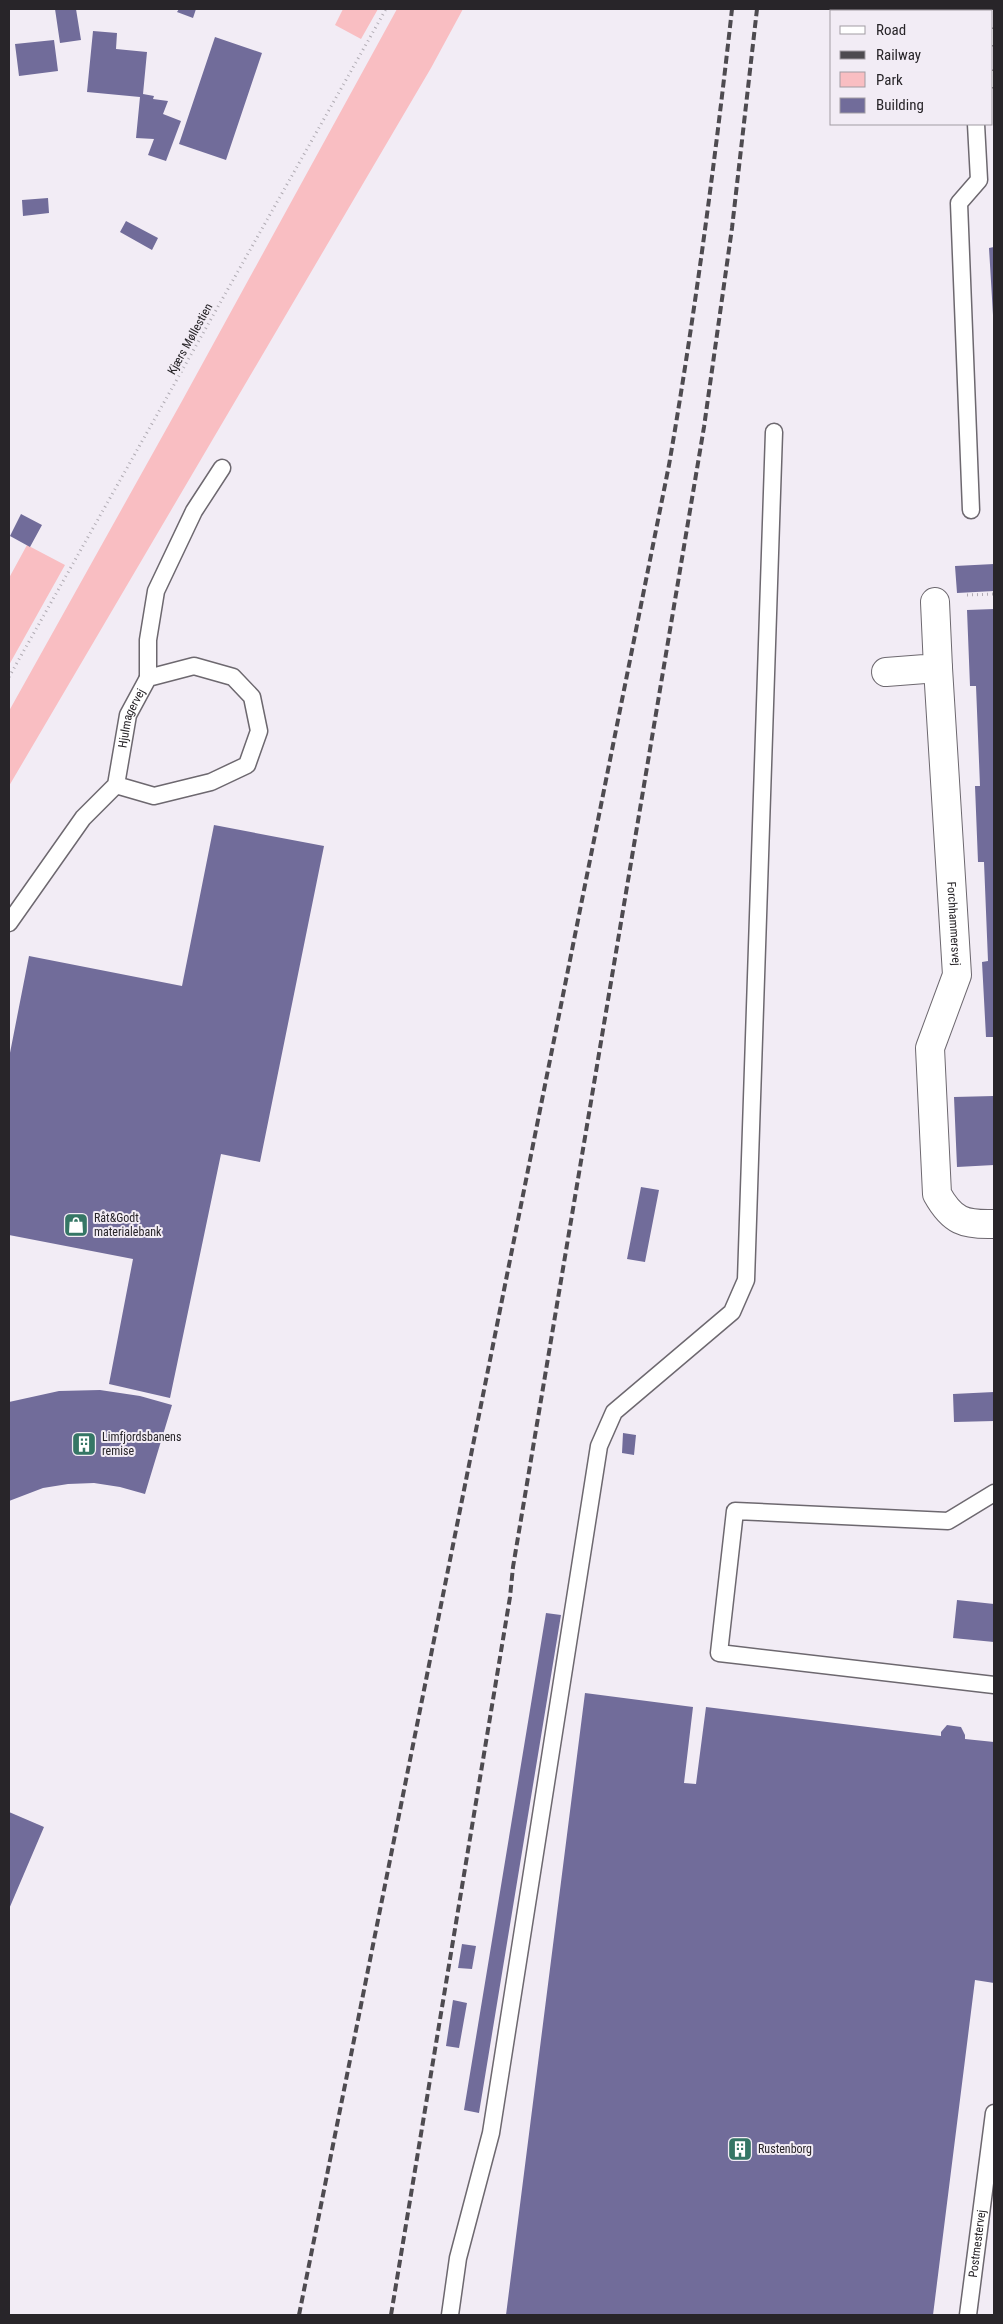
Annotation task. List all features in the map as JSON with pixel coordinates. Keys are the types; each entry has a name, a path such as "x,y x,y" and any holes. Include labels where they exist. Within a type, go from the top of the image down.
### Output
{"street":[{"name":"Forchhammersvej","path":"935,602 957,975 930,1048 937,1194 946,1210 960,1221 979,1225 994,1224"},
{"path":"886,672 938,668"}],"lane":[{"path":"971,510 959,204 979,180 976,125"},
{"path":"450,2315 458,2258 491,2133 599,1446 614,1412 732,1312 746,1280 774,432"},
{"path":"148,678 148,640 156,591 194,511 222,468"},
{"name":"Hjulmagervej","path":"194,666 233,677 252,697 259,731 247,765 211,782 154,796 116,785 128,715 148,678 194,666"},
{"path":"9,923 83,818 116,785"},
{"path":"994,1493 948,1521 735,1511 719,1653 994,1685"},
{"name":"Postmestervej","path":"968,2315 994,2112"}],"path":[{"name":"Kjærs Møllestien","path":"9,677 386,9"}],"green space":[{"path":"343,9 378,9 361,39 335,25"},
{"path":"397,9 463,9 431,68 9,786 9,711"},
{"path":"27,545 65,565 9,665 9,578"}],"building":[{"path":"55,9 76,9 81,40 60,43"},
{"path":"179,9 196,9 193,18 177,12"},
{"path":"917,9 941,9 941,10"},
{"path":"93,31 117,33 116,49 147,52 143,94 154,96 153,99 168,101 163,114 181,121 166,161 148,155 154,139 136,138 140,97 87,92"},
{"path":"215,37 262,53 226,160 179,144"},
{"path":"54,40 58,71 19,76 15,44"},
{"path":"48,198 49,213 23,216 22,200"},
{"path":"126,221 158,238 152,250 120,232"},
{"path":"994,247 994,315 993,315 989,248"},
{"path":"21,514 42,525 30,547 10,536"},
{"path":"994,564 994,591 957,593 955,566"},
{"path":"994,609 994,1037 986,1037 982,962 988,961 984,862 978,862 975,786 980,786 976,686 970,686 967,610"},
{"path":"214,825 324,846 260,1162 221,1154 170,1398 109,1384 133,1259 9,1235 9,1058 29,956 182,986"},
{"path":"994,1096 994,1165 957,1167 954,1097"},
{"path":"641,1187 659,1190 645,1262 627,1259"},
{"name":"Limfjordsbanens remise","path":"100,1390 140,1396 172,1405 145,1494 120,1487 94,1483 68,1484 43,1488 9,1501 9,1402 59,1391"},
{"path":"994,1392 994,1421 954,1422 953,1394"},
{"path":"623,1433 636,1435 634,1455 622,1453"},
{"path":"957,1600 994,1604 994,1642 953,1638"},
{"path":"546,1613 561,1615 479,2113 464,2110"},
{"name":"Rustenborg","path":"585,1693 693,1707 684,1783 696,1784 706,1707 941,1736 941,1732 947,1725 961,1727 965,1739 994,1742 994,1983 975,1980 933,2315 506,2315"},
{"path":"9,1812 44,1827 9,1909"},
{"path":"462,1944 476,1946 472,1969 458,1968"},
{"path":"453,2000 467,2003 459,2048 446,2046"}],"railway":[{"path":"299,2315 669,465 704,238 732,9"},
{"path":"391,2315 510,1597 513,1567 704,427 732,228 757,9"}],"place":[{"name":"Råt&Godt materialebank","path":"76,1225"},
{"name":"Limfjordsbanens remise","path":"84,1444"},
{"name":"Rustenborg","path":"740,2149"}]}
